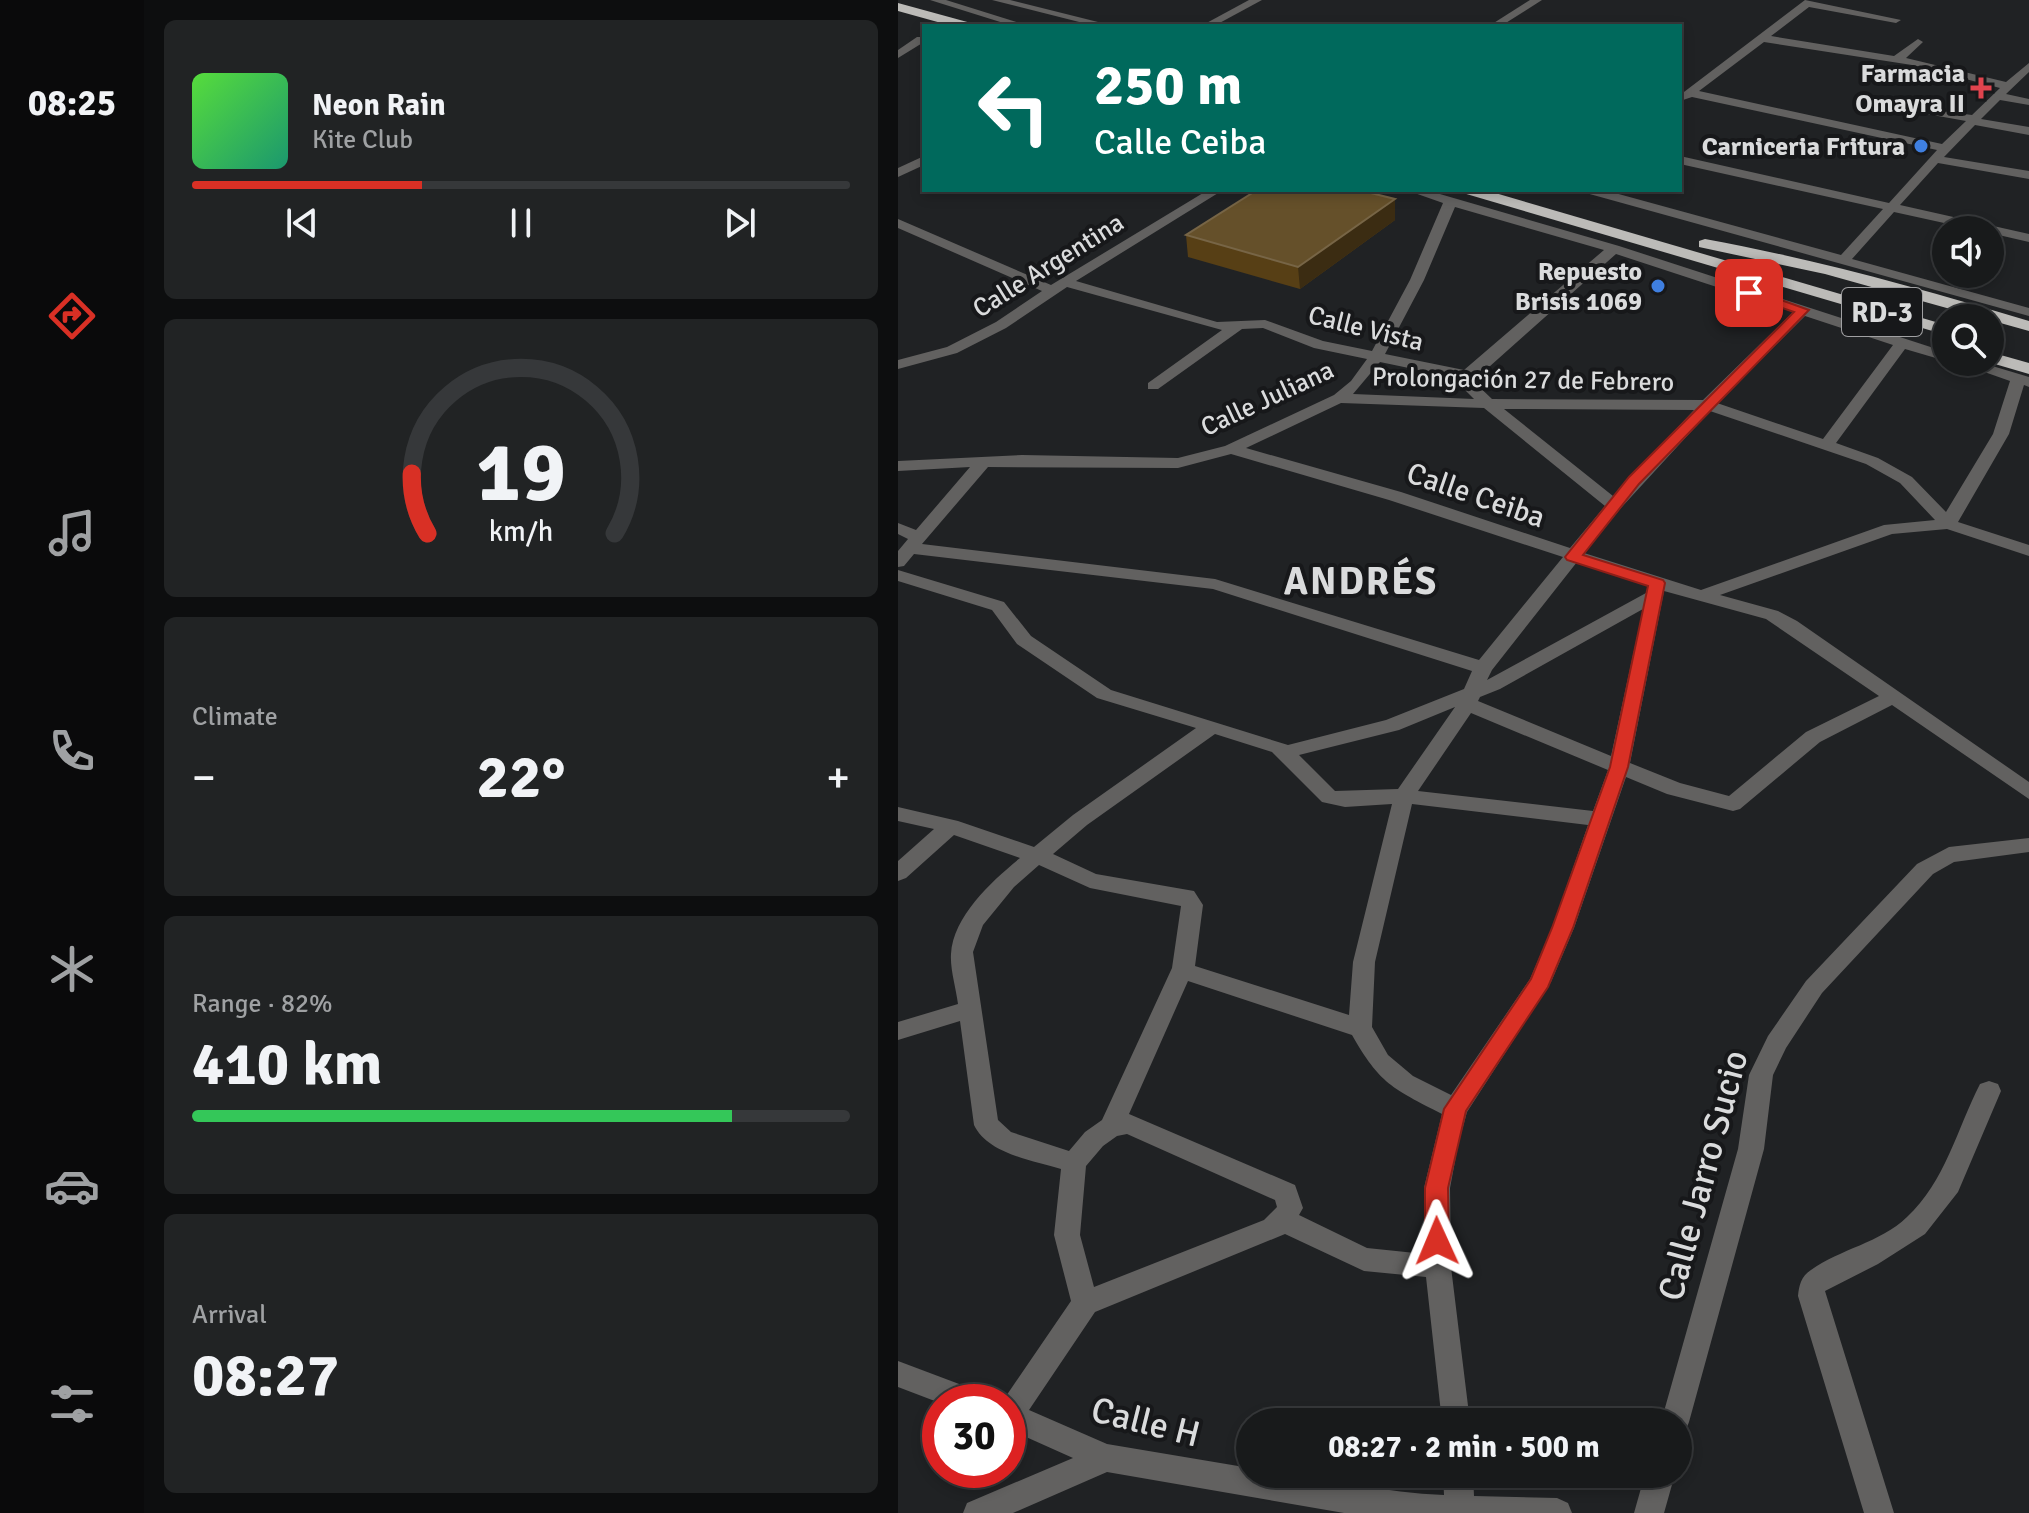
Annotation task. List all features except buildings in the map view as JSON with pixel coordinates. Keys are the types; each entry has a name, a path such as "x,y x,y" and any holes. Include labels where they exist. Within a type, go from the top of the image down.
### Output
{"highway":[{"path":"898,7 959,24"},
{"path":"898,18 922,25"},
{"name":"RD-3","path":"1475,192 1564,219 1825,288 1932,312"},
{"name":"RD-3","path":"1529,192 1705,244 1932,325"},
{"path":"1564,219 1750,285 1932,341"},
{"path":"1705,244 1767,254 1849,274 2029,326"},
{"path":"2004,331 2029,338"},
{"path":"2004,347 2029,353"},
{"path":"2004,365 2025,376"}],"street":[{"path":"935,0 1017,24"},
{"path":"973,11 999,0 1101,24"},
{"path":"1210,24 1257,0"},
{"path":"1497,24 1537,0"},
{"path":"1685,96 1809,2 1896,20"},
{"path":"898,55 918,38"},
{"path":"1761,38 2011,83 2029,80"},
{"path":"1896,60 1918,42"},
{"path":"1842,262 1973,120 2029,66"},
{"path":"1685,96 2029,175"},
{"path":"1996,96 2029,102"},
{"path":"1914,109 2029,131"},
{"path":"898,154 921,161"},
{"path":"1682,160 2029,238"},
{"path":"898,173 921,161"},
{"name":"Calle Argentina","path":"898,365 952,350 973,340 1214,192"},
{"path":"1418,192 1614,249 1932,353"},
{"path":"1597,192 2029,312"},
{"name":"Calle Juliana","path":"898,466 1022,460 1178,463 1231,449 1339,398 1356,384 1376,357 1417,280 1450,202"},
{"path":"898,223 1053,291"},
{"name":"Calle Vista","path":"1066,282 1216,326 1265,324 1319,345 1458,375 1475,372 1614,249"},
{"path":"1455,1109 1404,1083 1380,1062 1360,1028 1364,962 1404,796 1470,698 1483,668 1614,505 1707,405 1803,310"},
{"path":"1153,386 1239,325"},
{"path":"1827,444 1902,343"},
{"path":"1948,524 2001,434 2025,376 2004,371"},
{"path":"1458,375 1488,404 1614,505"},
{"name":"Prolongación 27 de Febrero","path":"1339,398 1488,404 1707,405 1827,444 1890,469 1906,480 1948,524"},
{"name":"Calle Ceiba","path":"1231,449 1395,496 1656,589 1705,594 1772,615 1791,625 2029,792"},
{"path":"908,549 982,463"},
{"path":"1705,594 1890,529 1948,524 2029,551"},
{"path":"898,528 908,549"},
{"path":"908,549 1215,584 1483,668"},
{"path":"898,575 998,606 1024,640 1104,694 1268,743 1285,752 1329,797 1345,800 1404,796 1601,819"},
{"path":"1285,752 1392,725 1470,698 1514,675 1656,589"},
{"path":"1454,1408 1438,1267 1437,1188 1455,1109 1540,982 1619,767 1656,589"},
{"path":"1470,698 1619,767 1674,789 1719,803 1733,804 1813,737 1893,697"},
{"path":"1074,1163 1003,1140 986,1125 962,952 973,922 1006,881 1080,820 1213,726"},
{"path":"898,814 951,826 1038,856 1090,880 1120,888 1186,897 1192,905 1183,968 1111,1127"},
{"path":"898,873 951,826"},
{"name":"Calle Jarro Sucio","path":"1679,1408 1751,1149 1761,1075 1776,1043 1814,987 1925,869 1949,855 2029,845"},
{"path":"1183,968 1198,978 1360,1028"},
{"path":"898,1031 971,1009"},
{"path":"1879,1513 1811,1296 1812,1286 1820,1278 1869,1256 1916,1226 1949,1184 1989,1091"},
{"path":"1026,1390 1085,1303 1273,1228 1283,1220 1290,1208 1286,1193 1128,1124 1111,1127 1094,1139 1074,1163 1067,1235 1085,1303"},
{"path":"1283,1220 1364,1259 1438,1267"},
{"path":"898,1374 925,1384"},
{"name":"Calle H","path":"1026,1423 1106,1458 1399,1511 1557,1513"},
{"path":"978,1513 1106,1458"},
{"path":"1459,1488 1460,1511"},
{"path":"1649,1513 1656,1488"}],"place":[{"name":"Farmacia Omayra II","path":"1981,88"},
{"name":"Carniceria Fritura","path":"1921,146"},
{"name":"Repuesto Brisis 1069","path":"1658,286"}],"district":[{"name":"ANDRÉS","path":"1361,581"}],"route":[{"path":"1437,1241 1437,1188 1455,1109 1540,982 1563,928 1619,767 1650,624 1657,583 1573,557 1634,480 1803,310 1749,293"}]}
